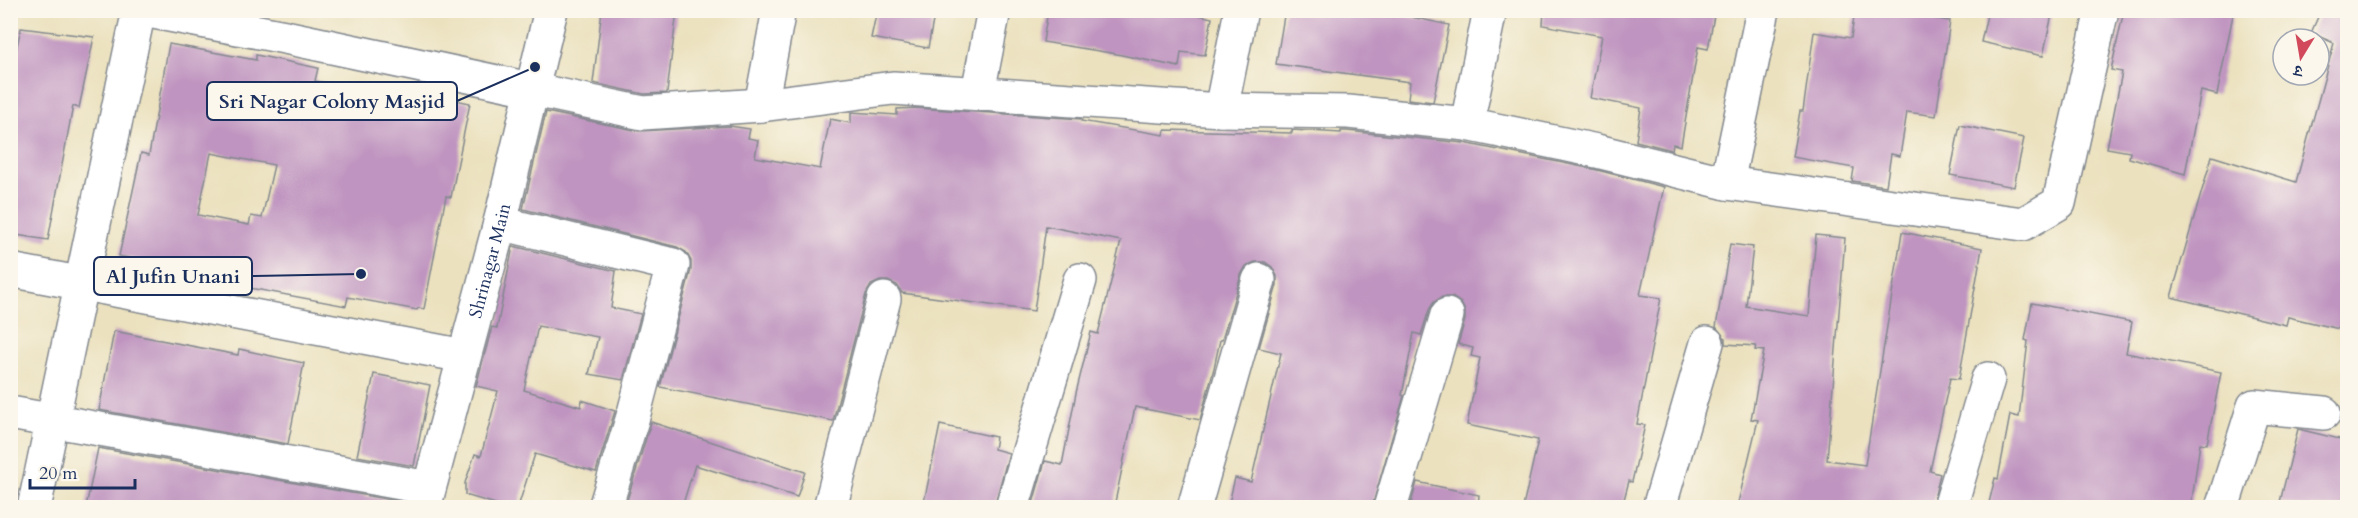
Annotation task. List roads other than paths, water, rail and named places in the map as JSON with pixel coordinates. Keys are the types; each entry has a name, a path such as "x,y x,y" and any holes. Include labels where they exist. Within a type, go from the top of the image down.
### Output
{"street":[{"path":"34,507 141,10 287,24 533,90 643,112 761,105 893,88 1221,110 1348,112 1467,124 1597,151 1727,183 2023,224 2060,203 2102,10"},
{"name":"Shrinagar Main","path":"427,497 500,223 551,10"},
{"path":"761,105 779,10"},
{"path":"978,92 994,10"},
{"path":"1221,110 1241,10"},
{"path":"1467,124 1490,10"},
{"path":"1727,183 1763,10"},
{"path":"500,223 673,265 634,412 605,507"},
{"path":"10,270 464,356"},
{"path":"1012,507 1080,280"},
{"path":"1194,507 1259,280"},
{"path":"830,507 884,299"},
{"path":"1390,507 1447,315"},
{"path":"1659,507 1707,344"},
{"path":"1950,507 1988,379"},
{"path":"2222,507 2254,406 2324,413"},
{"path":"10,413 427,497"}],"place":[{"name":"Sri Nagar Colony Masjid","path":"535,67"},
{"name":"Al Jufin Unani","path":"361,274"}]}
